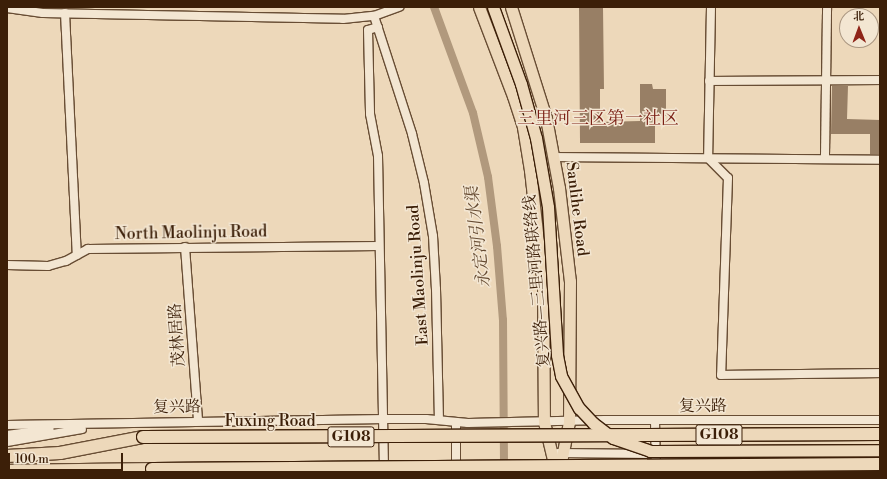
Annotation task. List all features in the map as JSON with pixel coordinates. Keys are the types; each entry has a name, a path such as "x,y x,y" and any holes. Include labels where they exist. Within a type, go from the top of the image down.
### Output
{"highway":[{"name":"Fuxing Road","path":"7,456 60,453 143,437 559,437 880,434"},
{"name":"G108","path":"7,471 152,469 558,470 880,464"}],"main road":[{"path":"479,7 523,127 543,285 544,422 558,453"},
{"name":"复兴路—三里河路联络线","path":"493,7 521,84 536,138 549,214 556,355 561,376 579,408 593,423 613,438 650,450 880,450"},
{"name":"Sanlihe Road","path":"511,7 546,118 555,157 570,281 569,422 558,453 558,470"},
{"path":"543,285 551,289 563,288 570,281"}],"street":[{"path":"711,7 708,158 728,178 721,375 880,373"},
{"path":"825,156 827,7"},
{"path":"7,8 43,13 343,20 374,16 397,8"},
{"path":"65,13 77,255"},
{"name":"East Maolinju Road","path":"374,16 412,134 424,183 433,236 439,420"},
{"path":"378,26 368,30 370,114 378,156 379,246 385,419 384,472"},
{"path":"710,81 880,80"},
{"path":"523,127 546,118"},
{"path":"555,157 880,160"},
{"name":"North Maolinju Road","path":"7,265 48,266 66,261 88,249 379,246"},
{"name":"茂林居路","path":"185,247 198,420"},
{"name":"复兴路","path":"7,425 76,425 198,420 385,419 439,420 468,423 655,420 880,420"},
{"path":"655,420 656,472"},
{"path":"7,442 128,422"},
{"path":"456,422 456,472"},
{"path":"7,435 76,425"},
{"path":"558,453 656,454"}],"building":[{"path":"579,7 603,7 604,89 600,89 600,122 640,121 640,84 652,84 653,89 666,89 666,116 655,116 655,143 580,143"},
{"path":"832,86 848,86 847,119 880,120 880,154 870,154 870,134 831,134"}],"waterway":[{"name":"永定河引水渠","path":"434,7 473,113 488,177 497,246 503,320 504,471"}],"district":[{"name":"三里河三区第一社区","path":"598,119"}]}
